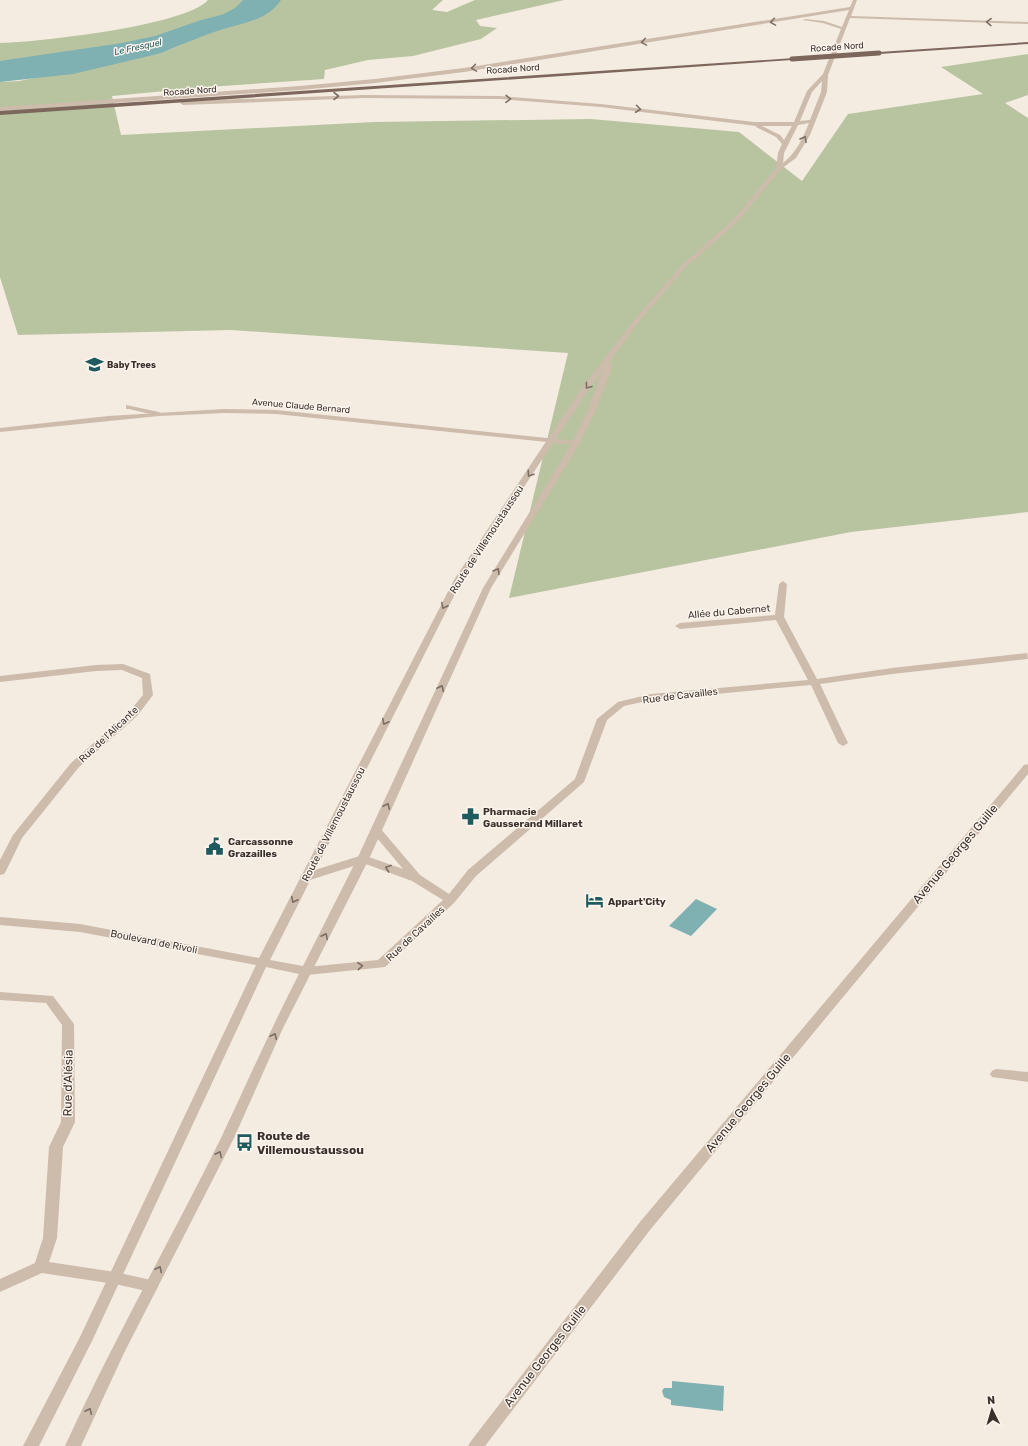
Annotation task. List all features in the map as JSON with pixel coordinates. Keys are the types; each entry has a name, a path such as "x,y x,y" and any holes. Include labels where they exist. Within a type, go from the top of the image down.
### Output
{"main road":[{"name":"Rocade Nord","path":"0,113 1028,43"}],"street":[{"name":"Route de Villemoustaussou","path":"31,1446 85,1341 263,962 458,580 584,391 638,319 684,266 736,221 779,168 794,157 807,135 824,92 825,75 855,0"},
{"path":"0,109 300,88 375,81 464,70 788,20 852,8"},
{"path":"848,17 1028,24"},
{"path":"788,20 824,22 844,29"},
{"name":"Route de Villemoustaussou","path":"779,168 781,153 796,124 810,91 825,75"},
{"path":"87,106 326,96 481,97 610,106 714,118 757,125 796,124 812,121"},
{"path":"757,125 778,136 785,144"},
{"name":"Route de Villemoustaussou","path":"73,1446 118,1350 227,1138 277,1028 363,859 487,588 576,443 591,412 612,355"},
{"path":"129,407 159,414"},
{"name":"Avenue Claude Bernard","path":"0,430 159,414 224,411 276,412 576,443"},
{"name":"Allée du Cabernet","path":"783,584 779,617 814,682"},
{"name":"Allée du Cabernet","path":"680,626 779,617"},
{"name":"Rue de Cavailles","path":"307,971 381,964 450,900 472,873 580,780 602,719 621,704 651,697 814,682 892,671 1027,656"},
{"name":"Rue de l'Alicante","path":"0,680 96,668 123,668 147,676 148,695 133,714 75,765 17,837 0,870"},
{"path":"814,682 843,743"},
{"name":"Avenue Georges Guille","path":"476,1446 645,1226 1028,767"},
{"name":"Rue de Cavailles","path":"376,830 416,878"},
{"path":"306,877 363,859"},
{"name":"Rue de Cavailles","path":"363,859 416,878 450,900"},
{"name":"Boulevard de Rivoli","path":"0,921 80,928 307,971"},
{"name":"Rue d'Alésia","path":"0,996 49,999 68,1024 68,1122 56,1147 50,1238 42,1267"},
{"path":"996,1074 1028,1077"},
{"path":"0,1286 42,1267 115,1278 151,1286"}],"green space":[{"path":"208,0 245,0 237,10 148,43 85,58 0,68 0,43 45,40 142,25 171,18 194,9"},
{"path":"280,0 443,0 432,10 447,12 475,0 564,0 476,20 480,26 497,28 481,39 413,56 368,60 325,70 324,79 208,87 112,96 121,135 374,122 591,119 739,132 802,181 848,114 983,94 941,67 1028,54 1028,95 1005,103 1028,118 1028,512 851,532 509,598 568,353 231,330 18,335 0,277 0,82 19,81 162,53 216,29 244,23"}],"water":[{"path":"243,0 280,0 244,23 216,29 162,53 73,74 0,82 0,68 15,68 107,53 222,15 235,8"},
{"path":"696,899 717,909 691,936 669,926"},
{"path":"672,1381 724,1386 723,1411 671,1405 671,1400 664,1397 662,1391 664,1388 672,1388"}],"waterway":[{"name":"Le Fresquel","path":"0,69 122,51 162,42 210,25 246,16 269,0"}],"place":[{"name":"Baby Trees","path":"94,365"},
{"name":"Pharmacie Gausserand Millaret","path":"470,817"},
{"name":"Carcassonne Grazailles","path":"215,847"},
{"name":"Appart'City","path":"595,901"},
{"name":"Route de Villemoustaussou","path":"244,1143"}]}
